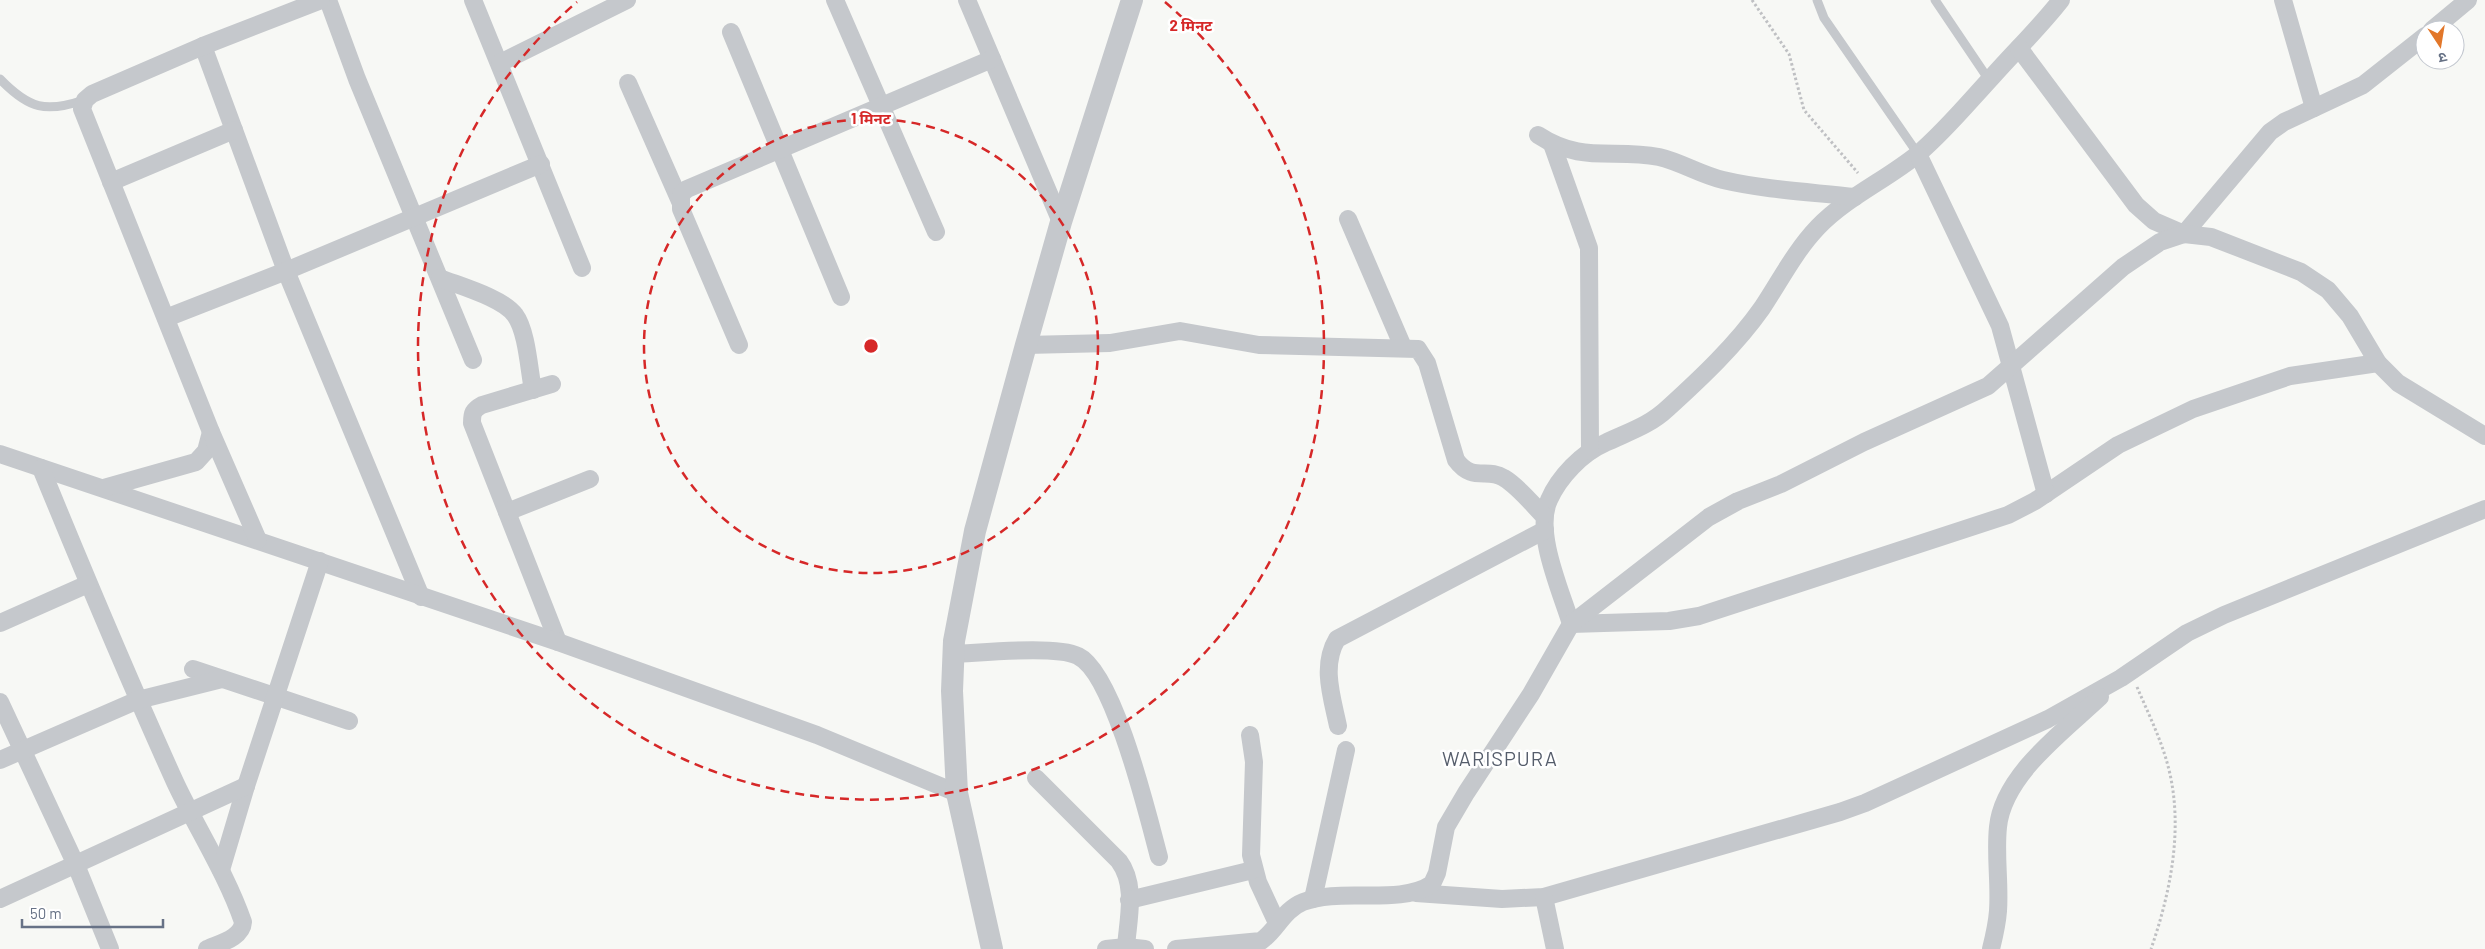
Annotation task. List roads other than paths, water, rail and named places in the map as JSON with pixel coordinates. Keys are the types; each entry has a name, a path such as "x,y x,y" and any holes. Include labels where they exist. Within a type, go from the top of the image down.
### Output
{"street":[{"path":"258,540 211,432 82,109 85,100 92,94 203,46 320,0"},
{"path":"328,0 357,80 416,217 473,360"},
{"path":"473,0 582,268"},
{"path":"500,63 627,0"},
{"path":"835,0 936,232"},
{"path":"967,0 1061,222"},
{"path":"992,949 958,793 952,691 954,654 975,531 1061,222 1132,0"},
{"path":"2283,0 2314,108"},
{"path":"1571,624 1553,566 1544,523 1548,501 1558,482 1590,451 1604,443 1633,432 1668,409 1734,343 1761,309 1800,247 1818,227 1855,197 1918,154 1951,123 2019,48 2057,2"},
{"path":"2443,20 2463,2"},
{"path":"730,32 840,297"},
{"path":"1413,893 1432,884 1437,873 1446,827 1531,694 1571,624 1709,517 1738,501 1781,484 1864,442 1988,386 2013,366 2123,267 2160,242 2184,234 2270,132 2284,122 2349,93 2378,75 2415,44"},
{"path":"203,46 286,271 421,597"},
{"path":"2019,48 2136,205 2154,221 2184,234 2211,237 2301,272 2328,290 2350,316 2378,363 2398,383 2485,436"},
{"path":"680,201 681,194 687,189 992,59"},
{"path":"628,83 680,201 739,345"},
{"path":"111,182 234,130"},
{"path":"1590,451 1589,248 1545,140 1582,153 1658,157 1708,175 1736,182 1855,197"},
{"path":"1918,154 1996,314 2013,366 2046,494"},
{"path":"166,318 286,271 541,164"},
{"path":"1348,219 1403,347"},
{"path":"440,278 500,302 514,313 521,327 533,390"},
{"path":"1026,346 1110,343 1180,331 1264,346 1403,347 1418,349 1424,356 1456,460 1461,467 1478,474 1503,477 1544,523"},
{"path":"1571,624 1669,621 1699,616 2008,515 2046,494 2118,445 2193,409 2290,376 2378,363"},
{"path":"552,384 482,405 474,409 472,423 558,642"},
{"path":"104,488 196,462 206,451 211,432"},
{"path":"0,454 558,642 817,735 958,793"},
{"path":"41,468 138,700 190,814 221,870 240,913 243,929 237,935 207,949"},
{"path":"507,512 590,479"},
{"path":"1176,949 1261,941 1271,936 1290,910 1313,899 1413,893 1502,899 1544,897 1840,812 1865,803 2048,719 2126,674 2187,633 2224,615 2485,509"},
{"path":"1338,726 1328,670 1330,651 1337,639 1544,523"},
{"path":"221,870 246,786 320,561"},
{"path":"0,623 88,584"},
{"path":"954,654 1055,651 1078,655 1088,662 1096,673 1125,741 1160,857"},
{"path":"193,669 349,721"},
{"path":"1991,949 1998,912 1998,828 2001,809 2009,790 2045,750 2126,674"},
{"path":"0,760 138,700 222,679"},
{"path":"0,702 21,751 76,865 110,949"},
{"path":"1250,735 1254,762 1251,855 1253,870 1271,936"},
{"path":"1313,899 1346,750"},
{"path":"1036,778 1119,861 1126,871 1129,900 1126,947"},
{"path":"0,899 190,814 246,786"},
{"path":"1129,900 1253,870"},
{"path":"1544,897 1555,949"},
{"path":"1106,949 1126,947 1145,949"}],"lane":[{"path":"1817,0 1824,18 1918,154"},
{"path":"1935,0 1989,80"},
{"path":"0,79 21,97 44,108 64,107 85,100"}],"district":[{"name":"WARISPURA","path":"1500,758"}]}
